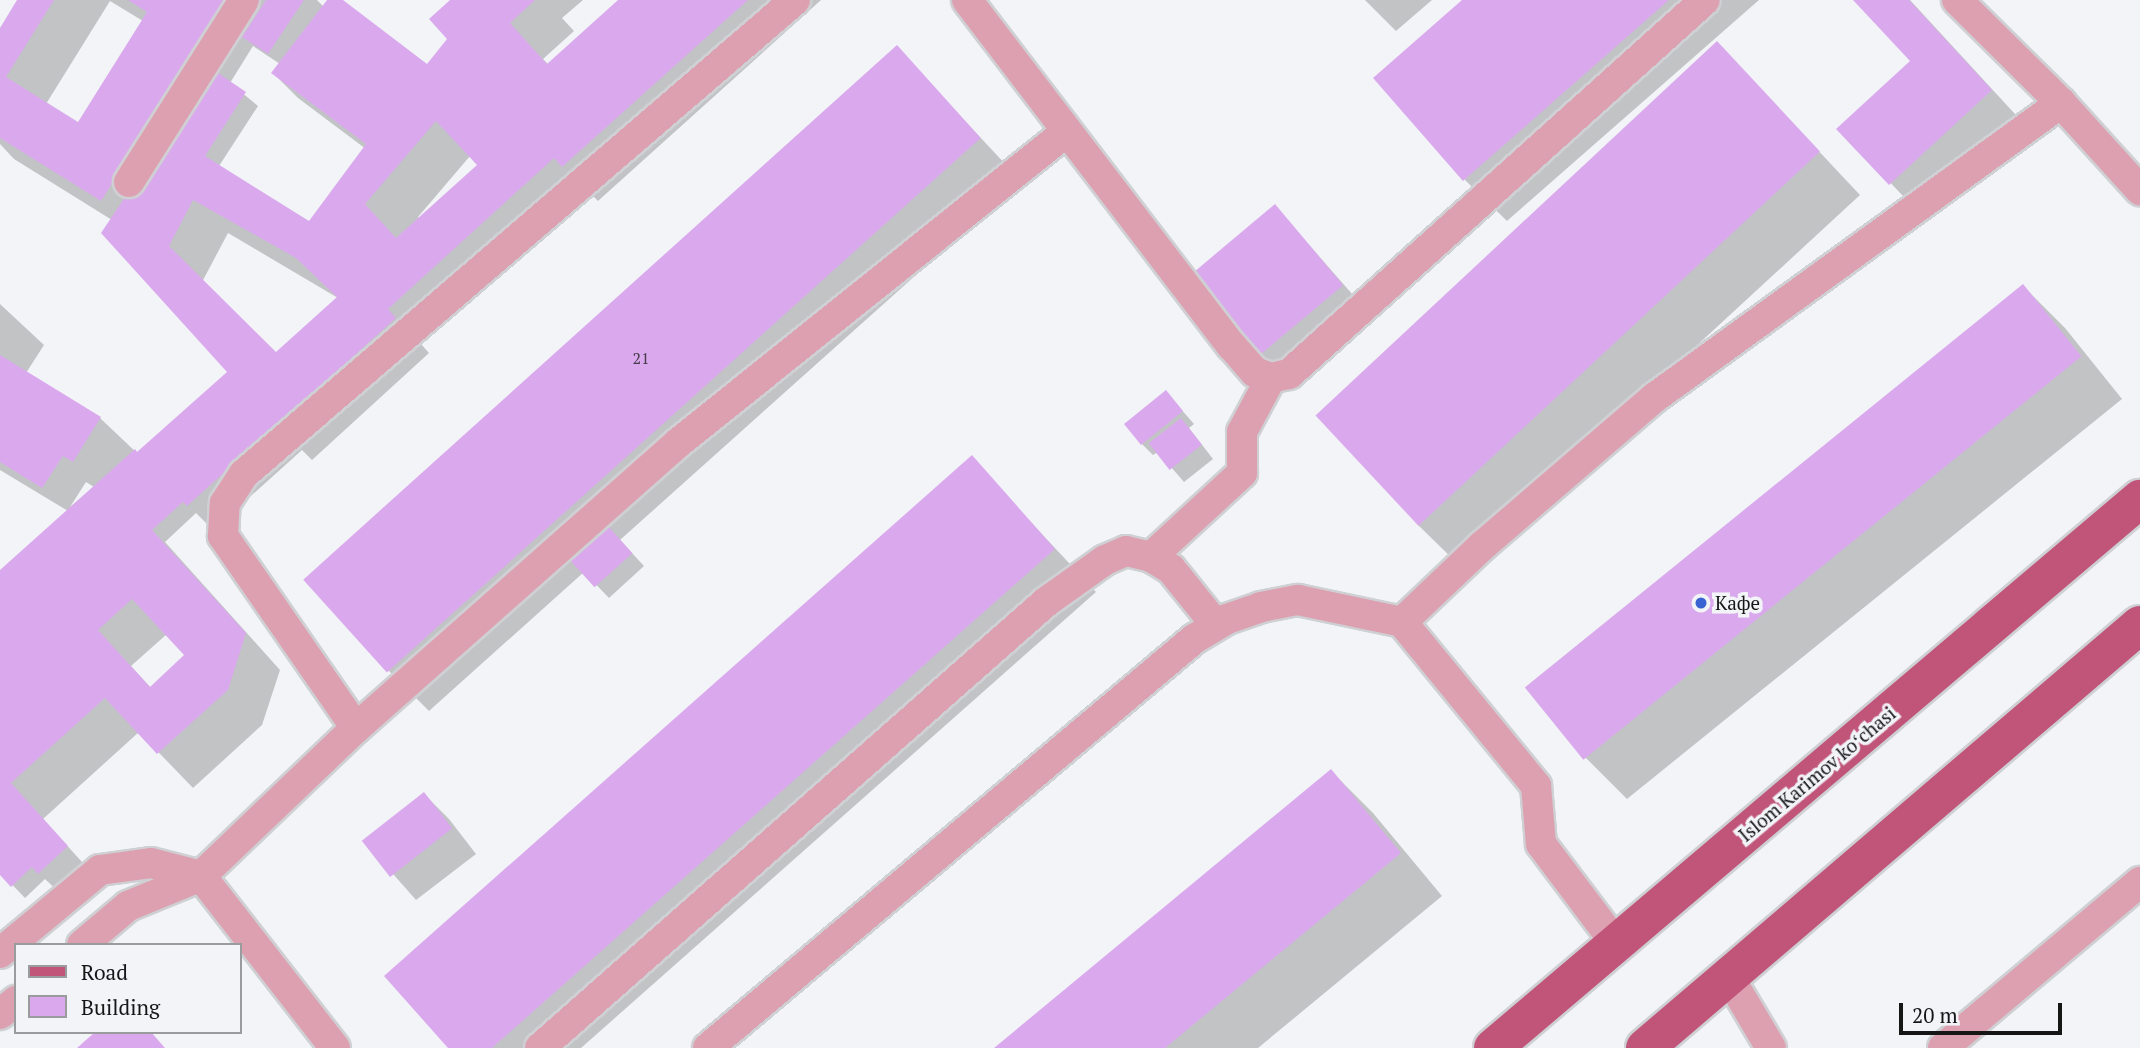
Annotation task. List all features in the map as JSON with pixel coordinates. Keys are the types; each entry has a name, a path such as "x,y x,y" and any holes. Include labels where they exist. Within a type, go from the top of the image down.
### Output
{"main road":[{"name":"Islom Karimov koʻchasi","path":"1493,1048 2140,499"},
{"path":"1645,1048 2140,625"}],"lane":[{"path":"129,183 244,0"},
{"path":"356,728 223,536 225,503 244,474 795,0"},
{"path":"967,0 1232,346 1255,372 1271,378 1289,374 1300,365 1705,0"},
{"path":"1957,0 2061,103 2140,190"},
{"path":"1402,622 1482,546 1654,398 2061,103"},
{"path":"84,943 128,906 201,876 356,728 678,443 1066,132"},
{"path":"1151,557 1242,472 1242,432 1271,378"},
{"path":"540,1048 1046,602 1105,560 1126,551 1151,557 1171,569 1216,625"},
{"path":"708,1048 1194,639 1216,625 1261,607 1298,600 1402,622 1536,786 1541,844 1617,945"},
{"path":"0,953 100,870 151,863 201,876 335,1048"},
{"path":"1943,1048 2140,882"},
{"path":"1729,977 1771,1048"},
{"path":"0,1014 14,1003"}],"building":[{"path":"17,0 54,0 6,77 78,122 147,12 128,0 226,0 101,201 0,138 0,28"},
{"path":"266,0 304,0 268,54 242,37"},
{"path":"327,0 343,0 427,64 447,39 429,19 450,0 535,0 510,23 547,64 618,0 748,0 562,167 554,158 388,309 396,318 187,506 183,502 152,530 246,633 228,690 157,754 105,698 11,783 68,846 38,874 32,867 11,887 0,875 0,570 135,449 137,452 227,372 101,233 169,132 177,137 218,73 246,92 205,156 309,221 366,144 271,73","holes":["436,121 477,165 396,238 365,204","193,200 296,258 337,297 276,352 169,246","132,599 184,655 150,687 98,630"]},
{"path":"1462,0 1669,0 1463,181 1373,78"},
{"path":"1853,0 1909,0 1992,90 1889,185 1836,129 1910,61"},
{"path":"1717,41 1820,151 1418,526 1315,415"},
{"path":"897,45 981,138 387,673 303,580"},
{"path":"1275,204 1343,285 1260,355 1192,273"},
{"path":"2023,284 2082,356 1583,760 1525,687"},
{"path":"0,355 101,417 73,462 63,456 42,488 0,462"},
{"path":"1166,390 1183,411 1141,445 1124,424"},
{"path":"1181,418 1202,445 1170,470 1149,443"},
{"path":"972,455 1055,549 492,1048 448,1048 384,976"},
{"path":"607,525 632,553 595,587 569,559"},
{"path":"1331,769 1401,853 1165,1048 994,1048"},
{"path":"424,792 452,828 390,877 362,841"},
{"path":"93,1034 153,1034 165,1048 77,1048"}],"place":[{"name":"Кафе","path":"1701,603"}]}
